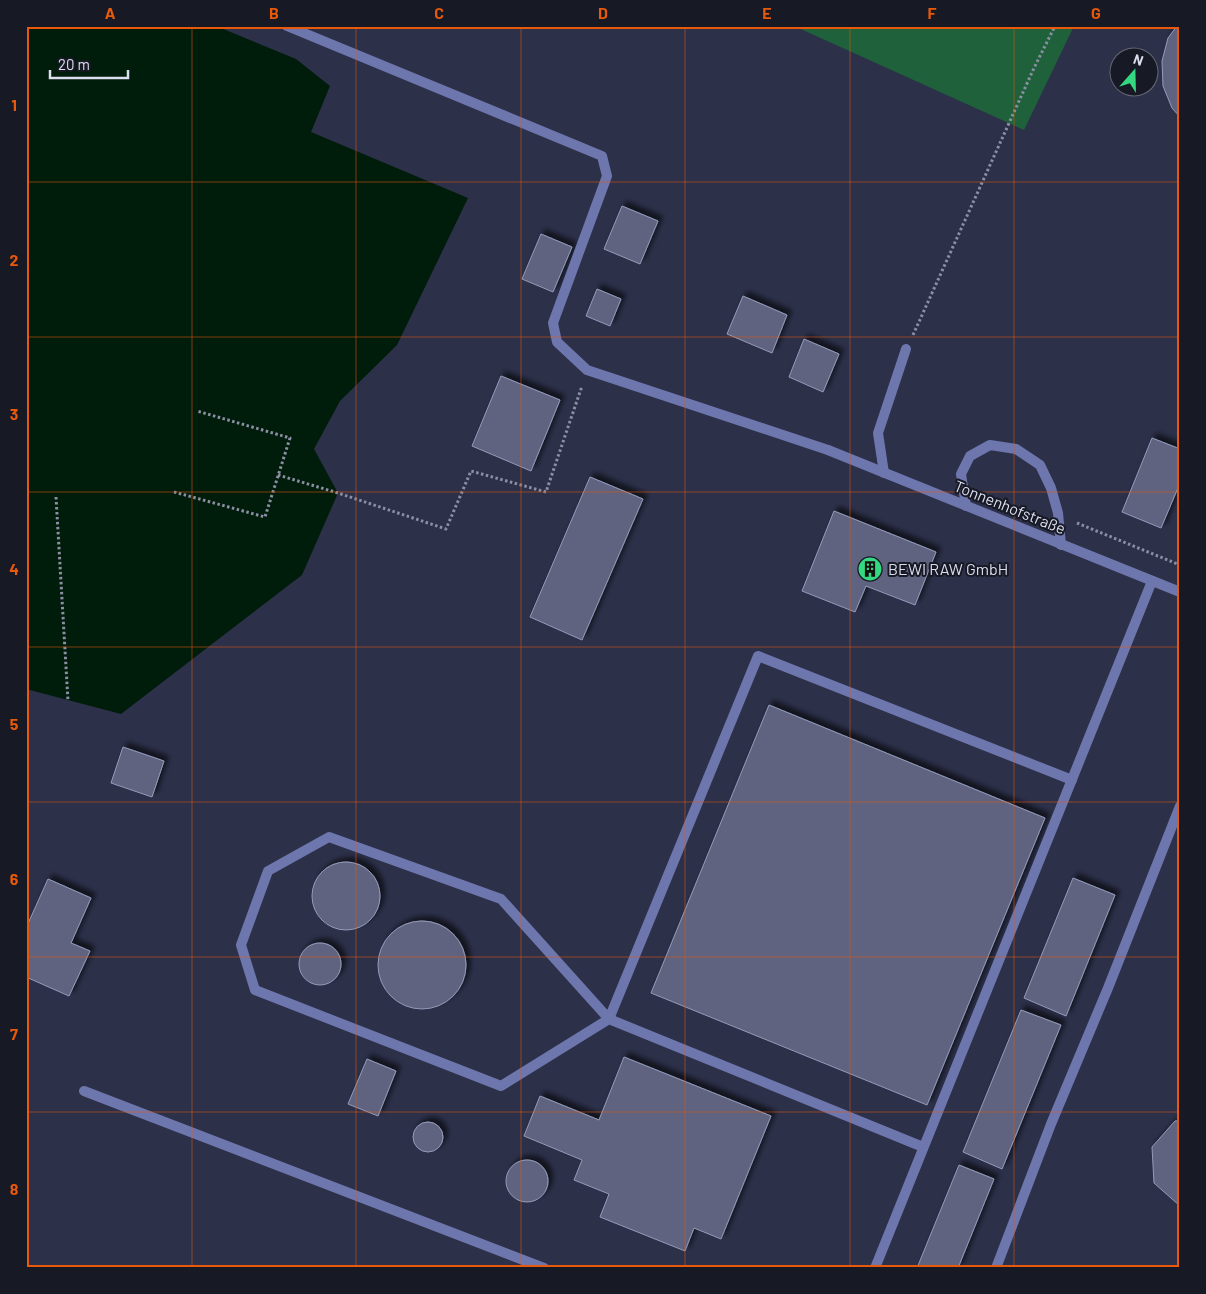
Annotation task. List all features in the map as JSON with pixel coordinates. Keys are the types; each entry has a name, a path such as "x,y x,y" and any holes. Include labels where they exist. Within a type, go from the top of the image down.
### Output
{"street":[{"path":"287,26 602,156 607,176 553,323 557,342 587,370"},
{"path":"884,472 878,433 906,350"},
{"name":"Tonnenhofstraße","path":"587,370 828,450 1180,592"},
{"path":"966,506 961,474 970,456 990,445 1016,449 1040,466 1051,488 1058,513 1061,545"},
{"path":"874,1268 1152,581"},
{"path":"923,1148 609,1019 501,899 329,837 268,871 241,945 255,990 501,1086 609,1019 758,656 1072,780"},
{"path":"996,1268 1051,1124 1108,988 1180,806"},
{"path":"84,1090 544,1268"}],"path":[{"path":"906,350 1054,26"},
{"path":"278,475 446,529 471,471 546,492 587,370"},
{"path":"174,492 265,517 290,438 197,411"},
{"path":"56,497 68,701"},
{"path":"1078,523 1180,565"}],"green space":[{"path":"794,26 1074,26 1024,130"}],"shaded area":[{"path":"26,26 216,26 296,59 330,86 311,132 468,198 397,345 340,401 314,449 338,493 302,575 121,714 26,689"}],"building":[{"path":"1177,26 1180,26 1180,117 1172,108 1163,86 1162,61 1168,38"},
{"path":"622,206 658,221 640,264 604,249"},
{"path":"541,234 572,247 553,292 522,279"},
{"path":"597,289 621,299 610,326 586,316"},
{"path":"743,296 787,315 772,353 727,334"},
{"path":"804,339 839,354 823,392 789,377"},
{"path":"501,376 560,400 531,471 472,446"},
{"path":"1152,438 1180,449 1180,483 1161,528 1122,512"},
{"path":"590,477 643,499 582,640 530,617"},
{"name":"BEWI RAW GmbH","path":"834,511 936,552 915,605 866,586 855,612 802,591"},
{"path":"769,705 1045,818 927,1105 651,993"},
{"path":"123,747 164,761 152,797 111,783"},
{"path":"346,862 359,865 370,872 377,883 380,896 377,909 370,920 359,927 346,930 333,927 322,920 315,909 312,896 315,883 322,872 333,865"},
{"path":"1073,878 1115,895 1066,1016 1024,998"},
{"path":"48,879 91,898 71,943 90,951 69,996 26,977 26,928"},
{"path":"422,921 439,925 453,934 462,948 466,965 462,982 453,996 439,1005 422,1009 405,1005 391,996 382,982 378,965 382,948 391,934 405,925"},
{"path":"320,943 335,949 341,964 335,979 320,985 305,979 299,964 305,949"},
{"path":"1021,1010 1061,1025 1002,1169 963,1152"},
{"path":"624,1057 771,1116 721,1239 694,1228 685,1251 600,1217 609,1194 574,1180 582,1160 524,1136 540,1096 599,1120"},
{"path":"367,1059 396,1071 378,1116 348,1104"},
{"path":"1175,1121 1180,1121 1180,1206 1154,1183 1152,1147"},
{"path":"428,1122 439,1126 443,1137 439,1148 428,1152 417,1148 413,1137 417,1126"},
{"path":"527,1160 542,1166 548,1181 542,1196 527,1202 512,1196 506,1181 512,1166"},
{"path":"959,1165 994,1179 958,1268 917,1268"}],"place":[{"name":"BEWI RAW GmbH","path":"870,569"}]}
